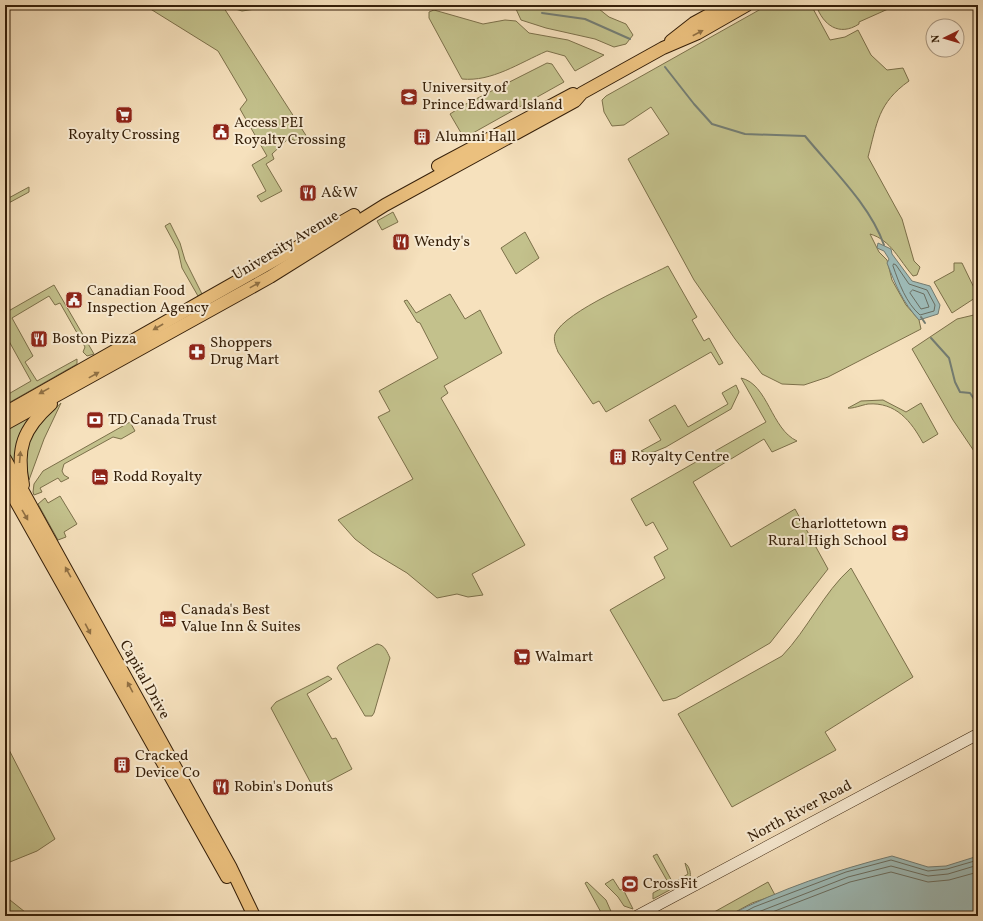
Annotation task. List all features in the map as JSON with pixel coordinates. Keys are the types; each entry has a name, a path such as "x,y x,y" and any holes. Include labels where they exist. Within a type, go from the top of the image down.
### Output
{"main road":[{"name":"University Avenue","path":"663,48 694,24 727,5"},
{"name":"University Avenue","path":"5,424 286,268 385,205 575,101 582,93 663,48 698,33 747,5"},
{"name":"University Avenue","path":"5,413 452,158 572,94 582,93"},
{"path":"25,496 19,459 26,433 33,422 67,390"},
{"name":"Capital Drive","path":"5,459 231,868 253,916"},
{"name":"Capital Drive","path":"5,482 212,852 253,916"},
{"name":"North River Road","path":"637,916 978,734"}],"shaded area":[{"path":"144,5 222,5 307,137 301,143 289,138 272,154 274,159 266,164 282,191 261,202 257,196 266,191 252,165 267,156 240,109 247,100 218,51"},
{"path":"222,5 265,5 262,8 242,11"},
{"path":"517,5 594,5 609,17 626,24 633,35 626,44 614,47 595,39 546,28 521,20 516,9"},
{"path":"768,5 811,5 830,40 845,37 858,30 871,55 887,70 903,68 909,81 891,97 880,114 868,157 902,219 914,261 920,267 917,275 913,276 894,251 884,241 870,234 879,252 887,260 892,280 906,305 919,320 921,329 828,377 804,385 782,384 762,374 735,339 694,280 628,159 669,134 651,107 624,125 612,126 604,112 602,100 606,96"},
{"path":"816,5 897,5 859,22 859,24 852,28 838,29 827,23"},
{"path":"434,10 483,24 505,20 516,21 529,33 568,40 604,55 575,71 565,56 547,51 495,75 484,78 462,79 429,18 429,12"},
{"path":"547,63 552,64 564,82 464,138 450,114 464,105"},
{"path":"29,187 29,192 5,205 5,200"},
{"path":"393,212 398,222 382,230 377,221"},
{"path":"170,223 180,243 185,260 202,294 198,296 182,268 178,250 165,226"},
{"path":"525,232 539,258 516,274 501,248"},
{"path":"954,263 962,263 978,296 952,313 934,282 954,271"},
{"path":"668,266 697,317 692,320 704,341 709,338 723,363 719,365 711,352 606,412 599,401 593,404 558,352 554,337 555,334 562,325 589,306 606,296"},
{"path":"54,285 94,354 87,356 83,352 85,347 60,303 55,305 49,296 12,318 33,356 25,362 37,381 77,359 77,364 5,405 5,396 31,381 5,334 5,313"},
{"path":"450,294 465,319 480,310 502,353 444,386 448,393 441,398 525,545 472,574 483,595 468,597 457,594 437,598 407,573 372,552 355,539 338,520 413,479 378,417 390,411 379,391 438,358 420,323 417,322 404,301 407,300 416,313"},
{"path":"978,314 978,457 953,420 912,349 957,319"},
{"path":"741,378 750,382 757,389 764,397 781,427 788,435 797,441 772,452 764,439 693,482 731,547 795,509 828,569 770,643 676,698 663,701 610,610 665,578 654,557 668,549 653,522 646,526 631,499 766,422"},
{"path":"736,385 739,392 731,409 666,447 654,452 646,453 641,451 661,440 649,420 675,405 688,427 728,404 722,393"},
{"path":"883,400 906,412 921,403 938,434 923,443 908,420 902,414 887,406 868,404 848,408 861,401"},
{"path":"61,403 44,439 29,480 26,467 26,456 32,436 44,419"},
{"path":"34,413 25,425 22,432 15,470 5,451 5,430"},
{"path":"130,422 135,431 121,439 113,437 64,464 62,471 64,475 69,478 61,482 58,478 40,488 42,492 34,495 34,484 43,471"},
{"path":"60,496 77,524 64,532 66,537 58,540 38,504 45,498 48,503"},
{"path":"851,568 913,677 825,732 836,750 732,807 678,714 782,656 800,634 832,588"},
{"path":"377,644 384,647 390,658 374,713 372,716 365,716 337,668 339,665"},
{"path":"328,676 332,679 307,694 332,739 336,738 352,769 314,789 271,708 276,702"},
{"path":"5,742 55,839 37,851 5,864"},
{"path":"657,854 673,883 688,874 685,863 689,868 690,879 653,899 653,893 669,884 653,856"},
{"path":"613,879 620,890 623,889 633,909 624,906 618,897 605,884"},
{"path":"587,882 606,900 613,916 603,916 585,883"},
{"path":"768,882 775,895 752,903 728,916 707,916"},
{"path":"5,896 30,916 5,916"}],"water":[{"path":"878,243 891,249 892,254 912,281 930,286 940,305 938,314 919,320 913,313 897,286 887,263 889,259 884,251 877,248"},
{"path":"892,856 928,867 946,866 978,856 978,916 728,916 768,897 808,881 850,867"}],"waterway":[{"path":"542,13 585,19 630,39"},
{"path":"665,67 712,124 745,134 805,136 860,202 878,230 884,245"},
{"path":"921,317 925,323"},
{"path":"931,338 949,358 955,382 960,392 970,393 978,405"}],"place":[{"name":"University of Prince Edward Island","path":"409,97"},
{"name":"Royalty Crossing","path":"124,115"},
{"name":"Access PEI Royalty Crossing","path":"221,132"},
{"name":"Alumni Hall","path":"422,137"},
{"name":"A&W","path":"308,193"},
{"name":"Wendy's","path":"401,242"},
{"name":"Canadian Food Inspection Agency","path":"74,300"},
{"name":"Boston Pizza","path":"39,339"},
{"name":"Shoppers Drug Mart","path":"197,352"},
{"name":"TD Canada Trust","path":"95,420"},
{"name":"Royalty Centre","path":"618,457"},
{"name":"Rodd Royalty","path":"100,477"},
{"name":"Charlottetown Rural High School","path":"900,533"},
{"name":"Canada's Best Value Inn & Suites","path":"168,619"},
{"name":"Walmart","path":"522,657"},
{"name":"Cracked Device Co","path":"122,765"},
{"name":"Robin's Donuts","path":"221,787"},
{"name":"CrossFit","path":"630,884"}]}
